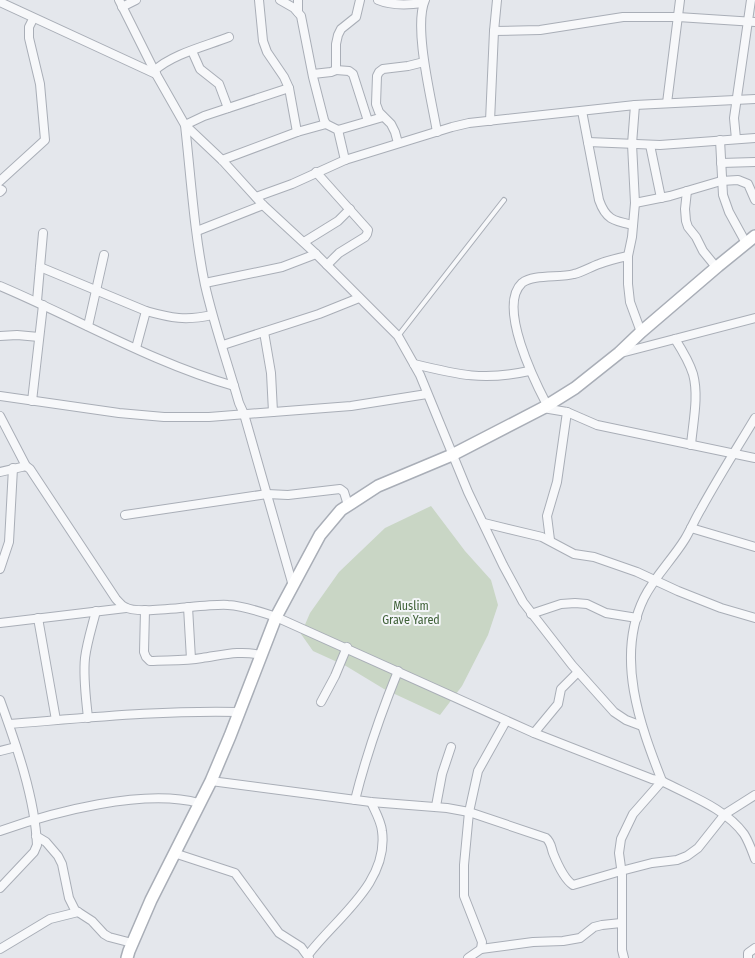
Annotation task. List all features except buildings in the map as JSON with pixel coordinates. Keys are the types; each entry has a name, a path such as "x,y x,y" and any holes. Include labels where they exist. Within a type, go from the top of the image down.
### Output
{"main road":[{"path":"127,958 132,943 174,853 211,781 240,712 276,617 320,535 341,510 378,486 452,455 545,407 575,388 619,353 716,267 751,240"}],"street":[{"path":"136,0 121,3 155,72 185,125 222,160 263,205 304,242 398,336 428,394 452,455 512,584 531,614 578,672 614,712 626,720 642,726"},
{"path":"259,0 260,27 266,52 284,77 289,88 297,132"},
{"path":"280,0 298,12"},
{"path":"298,0 298,12 303,25 326,124"},
{"path":"336,70 336,44 338,36 341,29 356,17 360,0"},
{"path":"378,0 395,5 424,1 422,38 424,62 438,132"},
{"path":"490,121 497,0"},
{"path":"667,103 680,0"},
{"path":"736,139 734,118 751,22 751,0"},
{"path":"0,2 33,19 155,72"},
{"path":"494,31 540,30 623,17 678,17 751,22"},
{"path":"0,181 45,140 40,84 29,38 29,27 33,19"},
{"path":"155,72 166,62 229,37"},
{"path":"192,51 200,69 219,84 228,108"},
{"path":"398,144 395,132 383,117 376,104 379,72 383,69 424,62"},
{"path":"313,74 336,70 349,72 356,78 368,121"},
{"path":"185,125 228,108 289,88"},
{"path":"256,197 345,160 470,123 635,105 755,99"},
{"path":"635,105 632,144 635,203 628,256 628,284 630,302 641,332"},
{"path":"582,111 598,200 602,210 615,221 633,225"},
{"path":"222,160 297,132 326,124 338,130 383,117"},
{"path":"185,125 197,231 212,315 244,414 292,586"},
{"path":"338,130 345,160"},
{"path":"588,142 650,145 755,138"},
{"path":"720,140 722,195 729,212 751,240"},
{"path":"650,145 661,198"},
{"path":"721,163 755,162"},
{"path":"316,172 366,226 368,234 339,253 327,265"},
{"path":"635,203 661,198 721,181 743,181 751,190 755,200"},
{"path":"687,191 685,208 688,227 716,267"},
{"path":"197,231 263,205"},
{"path":"304,242 338,222 350,209"},
{"path":"32,401 39,337 40,267 43,233"},
{"path":"205,283 282,267 316,254"},
{"path":"88,326 104,255"},
{"path":"628,256 611,259 573,274 530,279 523,282 518,288 514,301 514,319 521,346 545,407 567,412 597,425 755,458"},
{"path":"40,267 146,311 178,319 194,319 212,315"},
{"path":"0,286 200,377 234,386"},
{"path":"222,345 359,298"},
{"path":"136,348 146,311"},
{"path":"619,353 755,318"},
{"path":"264,332 271,373 273,412"},
{"path":"0,336 39,337"},
{"path":"675,338 686,357 693,375 695,401 691,445"},
{"path":"414,364 474,377 530,371"},
{"path":"0,396 119,414 209,417 351,406 428,394"},
{"path":"550,540 547,516 557,482 567,412"},
{"path":"0,416 26,466 30,469 116,599 126,608"},
{"path":"662,781 652,758 634,692 632,650 638,610 654,580 677,551 755,418"},
{"path":"0,472 26,466"},
{"path":"0,569 8,542 13,468"},
{"path":"125,515 267,494 288,495 340,489 344,492 348,505"},
{"path":"484,522 550,540 574,554 594,557 637,572 721,608 755,618"},
{"path":"691,528 755,548"},
{"path":"531,614 561,604 575,602 586,604 606,613 637,618"},
{"path":"0,623 126,608 145,610 228,605 250,608 347,647 534,733 652,779 662,781 725,814 743,833 755,859"},
{"path":"188,607 191,659"},
{"path":"145,610 146,657 150,661 191,659 241,652 261,655"},
{"path":"88,718 85,660 87,643 96,611"},
{"path":"38,618 56,720"},
{"path":"321,702 332,684 347,647"},
{"path":"355,800 361,773 398,671"},
{"path":"534,733 558,704 561,689 578,672"},
{"path":"0,700 16,747 34,819 37,845 34,852 0,888"},
{"path":"9,724 200,711 240,712"},
{"path":"481,949 482,942 464,896 464,865 469,812 478,771 506,721"},
{"path":"0,751 16,747"},
{"path":"436,806 442,774 451,747"},
{"path":"211,781 371,802 436,806 469,812 546,838 549,841 556,861 571,884 578,885 621,871 652,863 677,860 693,854 725,814 755,795"},
{"path":"624,958 622,950 619,853 625,831 633,814 662,781"},
{"path":"0,831 34,819 95,806 157,798 182,798 199,803"},
{"path":"174,853 235,874 279,933 301,947 309,957 363,893 381,856 383,843 382,828 371,802"},
{"path":"36,836 46,842 58,856 62,864 69,898 78,912 92,921 109,937 132,943"},
{"path":"0,949 50,919 78,912"},
{"path":"468,958 481,949 580,938 594,927 622,923"},
{"path":"748,958 748,953 755,948"}],"lane":[{"path":"398,336 504,200"}],"green space":[{"name":"Muslim Grave Yared","path":"431,506 465,551 491,580 498,605 488,635 462,686 440,715 384,689 346,666 313,651 301,634 310,613 339,572 385,528"}]}
